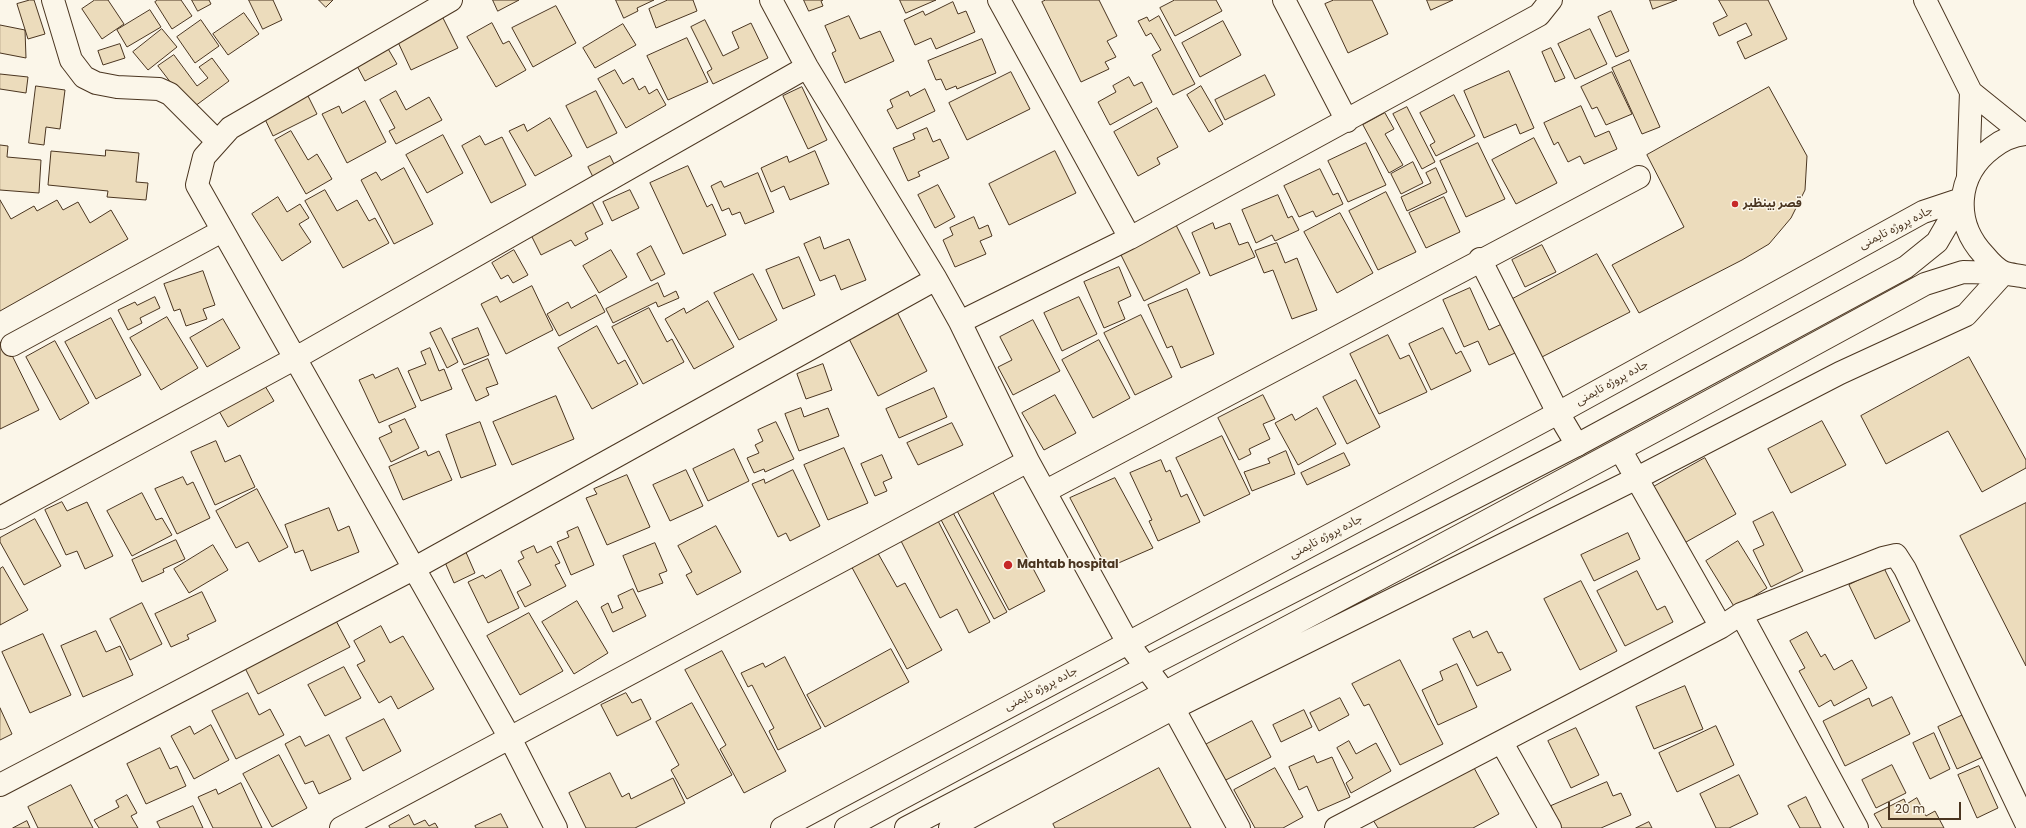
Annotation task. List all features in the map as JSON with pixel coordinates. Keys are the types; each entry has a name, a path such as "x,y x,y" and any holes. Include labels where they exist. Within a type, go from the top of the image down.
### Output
{"street":[{"path":"53,0 71,60 84,77 96,83 117,87 159,89 170,94 217,141"},
{"path":"770,0 807,66 936,279 960,322 1028,461 1046,491 1128,643 1169,701 1239,828"},
{"path":"999,0 1130,238"},
{"path":"1284,0 1347,121"},
{"path":"960,322 1130,238 1347,121 1540,15 1551,0"},
{"path":"1925,0 1971,92 2025,134"},
{"path":"439,3 230,128 204,157 197,185 222,232 510,738 556,828"},
{"path":"0,518 294,359 807,66"},
{"path":"1971,92 1968,176 1962,199 1964,223 1974,245 1990,262 2026,292"},
{"path":"1968,176 1982,156 1988,151 2001,142 2025,134"},
{"path":"1046,491 1480,259 1639,176"},
{"name":"جاده پروژه تایمنی","path":"782,828 1558,413 1923,212 1962,199"},
{"name":"جاده پروژه تایمنی","path":"846,828 1146,667 1577,445 1906,267 1937,242 1962,199"},
{"path":"12,345 222,232"},
{"path":"1480,259 1558,413 1577,445"},
{"path":"950,828 1169,701 1925,284 1963,272 2004,273 2026,276"},
{"path":"906,828 1637,478 1840,373 1966,315 2004,273"},
{"path":"0,785 414,569 936,279"},
{"path":"1621,451 1721,627"},
{"path":"341,828 1028,461"},
{"path":"1336,828 1721,627 1741,614 1883,558 1896,555 1906,569 2020,798 2026,823"},
{"path":"1741,614 1857,828"},
{"path":"1502,742 1550,828"}],"building":[{"path":"34,0 45,34 28,39 17,4"},
{"path":"95,0 108,0 124,24 102,39 82,9"},
{"path":"158,0 181,0 192,16 172,29 155,2"},
{"path":"192,0 209,0 211,4 198,11"},
{"path":"249,0 273,0 282,20 263,29"},
{"path":"319,0 333,0 326,7"},
{"path":"493,0 519,0 498,11"},
{"path":"616,0 654,0 637,8 638,11 624,18"},
{"path":"668,0 693,0 697,11 656,28 649,9"},
{"path":"804,0 823,0 821,1 823,6 809,11"},
{"path":"900,0 936,0 906,13"},
{"path":"1046,0 1099,0 1117,36 1107,41 1116,57 1105,62 1109,69 1081,82 1042,2"},
{"path":"1175,0 1216,0 1222,11 1175,36 1160,8"},
{"path":"1334,0 1372,0 1388,34 1348,53 1325,4"},
{"path":"1427,0 1453,0 1431,10"},
{"path":"1650,0 1677,0 1653,9"},
{"path":"1719,0 1768,0 1787,39 1745,59 1737,42 1752,35 1746,23 1719,36 1713,23 1727,16"},
{"path":"953,2 958,14 966,11 975,32 936,49 931,38 915,45 904,20 923,11 925,15"},
{"path":"556,6 576,43 533,67 512,28"},
{"path":"150,10 161,27 127,47 117,30"},
{"path":"1611,11 1629,51 1616,57 1598,17"},
{"path":"244,13 259,34 228,55 213,34"},
{"path":"849,16 860,39 880,31 894,61 845,83 832,53 836,51 825,26"},
{"path":"1159,16 1195,84 1173,95 1152,55 1161,50 1151,33 1146,36 1138,21 1147,17 1149,21"},
{"path":"443,18 458,48 411,70 397,40"},
{"path":"201,20 219,46 195,63 177,37"},
{"path":"705,20 723,56 739,48 732,32 751,23 768,58 713,84 707,72 712,69 691,27"},
{"path":"1223,21 1241,55 1200,77 1182,43"},
{"path":"492,23 503,44 509,41 526,70 496,87 467,37"},
{"path":"623,24 636,45 595,68 583,48"},
{"path":"0,25 25,30 26,58 0,53"},
{"path":"162,29 177,47 148,70 133,52"},
{"path":"1590,29 1607,64 1575,79 1558,44"},
{"path":"687,38 708,82 668,100 647,56"},
{"path":"982,39 996,73 957,89 956,86 946,90 941,79 936,80 928,61"},
{"path":"120,44 125,58 103,65 98,51"},
{"path":"387,47 397,64 365,81 356,64"},
{"path":"1551,48 1565,78 1555,82 1542,52"},
{"path":"174,55 197,86 208,78 199,67 212,58 229,81 191,109 158,66"},
{"path":"1630,60 1660,127 1642,134 1612,68"},
{"path":"615,70 623,84 633,78 639,90 645,86 649,94 657,89 666,105 626,128 598,79"},
{"path":"1509,71 1534,128 1520,134 1516,124 1484,138 1464,91"},
{"path":"1011,72 1030,109 967,140 949,103"},
{"path":"1612,72 1632,114 1606,125 1597,107 1592,109 1581,87"},
{"path":"0,74 28,77 26,93 0,89"},
{"path":"1265,75 1275,95 1225,120 1215,100"},
{"path":"1129,77 1134,86 1142,82 1152,102 1110,125 1098,102 1116,92 1113,86"},
{"path":"36,86 65,90 60,129 46,127 44,145 29,143"},
{"path":"1201,86 1223,124 1209,132 1187,95"},
{"path":"802,87 827,140 808,149 783,96"},
{"name":"قصر بینظیر","path":"1769,87 1807,156 1805,190 1791,218 1769,244 1742,260 1639,313 1612,265 1684,227 1647,155"},
{"path":"925,89 935,111 897,129 887,110 893,107 890,100 908,91 910,96"},
{"path":"396,91 406,110 429,97 442,120 396,144 389,131 395,128 380,100"},
{"path":"596,91 617,133 587,148 566,106"},
{"path":"307,94 317,114 273,136 263,115"},
{"path":"1454,95 1475,136 1436,156 1430,145 1435,142 1420,113"},
{"path":"365,101 386,142 347,163 322,114 339,106 342,113"},
{"path":"1581,106 1595,137 1609,131 1617,149 1584,164 1580,156 1568,162 1558,142 1554,145 1544,123"},
{"path":"1407,107 1435,162 1422,169 1393,114"},
{"path":"1157,108 1178,147 1157,158 1160,164 1138,176 1114,132"},
{"path":"1385,113 1394,129 1385,134 1403,165 1389,173 1363,125"},
{"path":"550,118 572,156 535,176 509,131 524,124 527,131"},
{"path":"927,128 933,142 940,139 949,158 918,172 920,176 908,181 893,148 915,139 913,134"},
{"path":"291,131 308,160 317,154 332,179 306,194 275,140"},
{"path":"443,135 463,173 427,193 406,155"},
{"path":"480,136 485,145 502,137 526,185 491,203 462,146"},
{"path":"1534,138 1557,183 1516,204 1492,160"},
{"path":"1366,143 1386,185 1348,202 1328,161"},
{"path":"1478,143 1505,199 1466,217 1440,161"},
{"path":"0,145 8,146 7,157 41,160 39,193 0,190"},
{"path":"106,150 139,153 136,182 148,183 146,200 107,197 108,191 48,185 51,151 105,156"},
{"path":"815,151 829,184 790,200 784,186 771,192 761,168 787,156 789,162"},
{"path":"1055,151 1076,193 1009,225 989,184"},
{"path":"610,156 615,166 593,177 588,167"},
{"path":"1413,162 1423,183 1401,194 1391,174"},
{"path":"688,166 707,207 712,204 726,235 683,254 650,183"},
{"path":"404,168 433,224 394,244 361,180 376,172 381,180"},
{"path":"1436,168 1447,192 1407,211 1401,197 1431,183 1426,173"},
{"path":"1320,169 1333,195 1338,193 1343,204 1316,217 1313,211 1299,217 1284,186"},
{"path":"758,173 774,212 745,224 740,212 732,215 729,208 722,211 711,186 721,181 724,187"},
{"path":"938,185 955,217 935,228 918,195"},
{"path":"325,190 337,211 357,200 369,221 375,218 389,243 343,268 305,201"},
{"path":"630,190 639,208 612,221 603,202"},
{"path":"1386,192 1416,252 1378,270 1349,211"},
{"path":"1278,195 1288,218 1292,216 1299,230 1275,241 1272,235 1256,243 1242,210"},
{"path":"278,197 287,212 300,204 309,218 299,224 311,242 282,261 252,214"},
{"path":"1444,197 1460,232 1426,248 1409,213"},
{"path":"0,200 11,219 34,206 37,211 57,200 63,210 78,202 90,223 111,210 128,239 0,311"},
{"path":"592,202 603,224 585,233 588,239 575,246 571,240 541,255 530,233"},
{"path":"1340,213 1373,273 1337,293 1304,232"},
{"path":"974,217 979,229 988,225 992,236 980,241 986,254 955,267 943,240 953,235 950,228"},
{"path":"1174,221 1200,273 1144,301 1118,249"},
{"path":"1213,223 1215,229 1230,223 1239,245 1248,242 1255,257 1210,276 1192,233"},
{"path":"820,237 824,249 849,239 866,280 841,290 835,275 820,281 804,244"},
{"path":"1277,243 1285,263 1297,258 1317,310 1292,319 1273,270 1264,273 1255,251"},
{"path":"1542,245 1556,272 1525,287 1512,260"},
{"path":"651,246 665,274 651,281 637,254"},
{"path":"514,250 528,275 513,283 508,275 501,279 492,263"},
{"path":"611,250 627,277 599,293 583,266"},
{"path":"1597,254 1630,312 1538,359 1507,302"},
{"path":"799,257 815,295 783,309 766,270"},
{"path":"1119,267 1131,296 1118,302 1125,319 1104,328 1084,282"},
{"path":"203,271 215,305 203,309 207,319 186,326 180,309 174,311 164,284"},
{"path":"753,274 777,320 739,340 714,293"},
{"path":"658,283 664,297 676,291 679,298 658,307 656,302 613,323 606,309"},
{"path":"532,286 553,330 506,354 481,304 497,296 500,302"},
{"path":"1470,288 1489,330 1508,321 1512,346 1515,353 1489,365 1478,341 1464,347 1443,300"},
{"path":"1187,289 1214,354 1181,368 1172,346 1167,348 1148,305"},
{"path":"596,295 605,312 559,336 547,314 568,302 571,308"},
{"path":"155,297 160,308 140,318 142,323 128,330 118,310 135,302 137,305"},
{"path":"1079,297 1097,334 1062,351 1044,313"},
{"path":"708,301 734,347 694,369 665,319 684,308 686,313"},
{"path":"649,308 667,342 672,339 684,362 643,384 612,327"},
{"path":"895,308 927,371 878,396 846,333"},
{"path":"1141,315 1172,377 1135,395 1104,333"},
{"path":"167,317 198,368 161,390 130,338"},
{"path":"111,318 141,375 96,399 65,342"},
{"path":"223,319 240,348 207,367 190,338"},
{"path":"1033,320 1060,371 1013,395 998,367 1012,360 1000,337"},
{"path":"597,326 618,364 625,360 638,384 592,409 558,348"},
{"path":"441,328 458,362 447,368 430,333"},
{"path":"478,328 489,355 464,365 452,339"},
{"path":"1443,328 1456,354 1461,351 1471,371 1431,390 1409,344"},
{"path":"1388,335 1400,359 1409,355 1427,392 1379,414 1350,354"},
{"path":"1099,340 1130,398 1093,418 1062,360"},
{"path":"5,341 39,410 0,429 0,343"},
{"path":"55,341 89,403 60,420 26,357"},
{"path":"430,348 439,371 444,369 452,389 421,401 408,371 426,364 421,352"},
{"path":"1969,357 2026,460 2026,468 1982,492 1948,431 1886,464 1861,416"},
{"path":"488,359 498,384 486,388 489,395 476,401 462,370"},
{"path":"823,364 832,390 806,399 797,374"},
{"path":"398,368 416,407 379,423 359,380 373,374 375,378"},
{"path":"1356,380 1380,427 1347,444 1323,397"},
{"path":"265,386 274,401 228,427 219,411"},
{"path":"934,388 947,417 899,438 886,409"},
{"path":"1055,395 1076,433 1044,450 1022,413"},
{"path":"1263,395 1275,419 1263,424 1270,439 1249,449 1251,454 1239,460 1218,418"},
{"path":"556,396 574,439 512,465 493,422"},
{"path":"801,408 804,417 828,408 839,436 799,451 785,414"},
{"path":"1317,408 1336,444 1298,465 1275,423 1292,414 1295,420"},
{"path":"405,419 419,448 391,462 379,438 392,432 389,426"},
{"path":"1822,421 1846,465 1791,493 1768,449"},
{"path":"480,422 496,465 461,478 446,435"},
{"path":"776,422 794,459 765,472 764,469 754,473 747,458 759,453 755,445 763,441 758,430"},
{"path":"952,423 963,445 918,465 907,443"},
{"path":"1222,436 1250,494 1204,516 1176,458"},
{"path":"216,441 225,462 240,455 255,487 215,505 191,452"},
{"path":"844,448 868,503 828,520 804,465"},
{"path":"734,449 749,481 708,501 693,469"},
{"path":"426,451 428,456 439,451 452,480 403,500 389,467"},
{"path":"1286,451 1295,474 1252,491 1244,472 1270,463 1268,459"},
{"path":"1344,453 1350,465 1307,485 1301,473"},
{"path":"882,455 892,478 883,482 887,491 875,496 861,464"},
{"path":"1705,458 1736,514 1679,546 1648,490"},
{"path":"1161,460 1166,472 1170,470 1181,497 1187,494 1200,522 1158,541 1149,521 1152,520 1130,473"},
{"path":"686,470 703,506 670,521 653,485"},
{"path":"793,470 820,526 790,541 786,533 778,537 752,484 764,479 765,483"},
{"path":"627,475 650,527 607,545 586,498 597,494 594,489"},
{"path":"183,477 187,485 193,482 210,518 177,534 155,489"},
{"path":"1115,478 1153,548 1107,568 1070,498"},
{"path":"990,487 1045,591 1009,610 954,505"},
{"path":"257,489 288,547 259,562 248,542 236,548 216,511"},
{"path":"142,493 156,520 162,518 172,535 132,556 107,511"},
{"path":"62,502 67,511 87,502 113,556 85,569 77,551 66,555 45,510"},
{"path":"2026,503 2026,666 1960,536"},
{"path":"329,508 338,531 349,526 359,552 311,571 303,550 295,553 285,525"},
{"path":"951,509 1007,612 994,619 939,516"},
{"path":"1773,512 1803,571 1771,587 1753,550 1764,545 1753,522"},
{"path":"35,519 61,566 24,585 0,542 0,538"},
{"path":"937,519 990,622 969,633 957,609 940,618 899,537"},
{"path":"716,526 741,572 697,595 686,575 692,572 678,546"},
{"path":"578,527 594,565 571,575 557,542 569,537 567,532"},
{"path":"1628,533 1640,559 1594,581 1581,555"},
{"path":"176,540 185,559 163,569 164,572 142,582 132,560"},
{"path":"1738,541 1767,588 1735,608 1706,561"},
{"path":"655,543 667,571 659,574 663,583 638,592 623,556"},
{"path":"213,545 228,570 189,593 174,569"},
{"path":"534,546 537,553 551,546 560,563 555,565 566,586 525,607 517,592 531,585 518,561 524,558 521,552"},
{"path":"875,548 897,587 905,583 942,650 907,669 849,562"},
{"path":"465,550 475,573 454,583 444,560"},
{"path":"3,567 28,610 0,625 0,569"},
{"path":"1884,568 1910,621 1875,639 1849,585"},
{"path":"501,570 519,608 488,623 468,582 483,575 485,578"},
{"path":"1637,571 1657,610 1665,606 1673,622 1625,646 1597,591"},
{"path":"1581,581 1617,651 1580,670 1544,599"},
{"path":"633,589 646,616 613,632 601,607 608,603 612,613 623,608 618,596"},
{"path":"202,592 216,621 187,635 189,639 171,647 155,614"},
{"path":"577,601 608,653 574,674 542,622"},
{"path":"142,603 162,644 130,660 110,619"},
{"path":"529,613 563,671 520,695 487,636"},
{"path":"335,619 350,647 258,694 244,666"},
{"path":"381,626 390,643 403,636 434,689 398,709 391,696 379,703 357,665 365,661 354,641"},
{"path":"96,631 106,652 120,646 133,675 83,697 61,646"},
{"path":"1470,631 1473,638 1487,631 1498,653 1502,652 1511,670 1477,686 1453,639"},
{"path":"1807,632 1821,657 1825,654 1834,670 1852,660 1867,688 1834,706 1831,700 1819,707 1799,671 1805,668 1790,641"},
{"path":"43,634 71,695 30,713 2,652"},
{"path":"891,649 909,682 825,727 807,695"},
{"path":"722,651 786,771 744,793 720,749 726,745 685,670"},
{"path":"785,657 821,728 778,750 769,731 774,728 752,685 748,687 741,673 763,663 765,667"},
{"path":"1400,660 1443,744 1400,765 1369,704 1364,706 1352,684"},
{"path":"1457,664 1477,707 1438,725 1422,690 1443,680 1440,672"},
{"path":"344,667 361,698 325,716 308,685"},
{"path":"1685,686 1703,729 1654,749 1636,707"},
{"path":"248,693 259,715 270,709 284,735 236,759 212,711"},
{"path":"626,693 632,703 641,699 651,719 617,736 601,705"},
{"path":"1892,697 1910,734 1845,766 1823,721 1869,698 1872,706"},
{"path":"1340,698 1349,715 1319,731 1310,713"},
{"path":"692,703 732,775 687,799 671,770 679,765 656,722"},
{"path":"0,708 12,734 0,740"},
{"path":"1304,710 1312,727 1281,742 1273,725"},
{"path":"1963,715 1983,757 1957,769 1938,727"},
{"path":"384,719 401,751 363,771 346,738"},
{"path":"1252,721 1271,757 1220,783 1201,747"},
{"path":"211,725 229,760 194,779 171,736 190,726 194,734"},
{"path":"1716,726 1734,765 1677,792 1659,753"},
{"path":"1576,728 1599,775 1571,788 1548,741"},
{"path":"1934,733 1950,769 1930,779 1913,743"},
{"path":"329,735 351,779 319,794 313,781 305,784 285,744 300,736 305,746"},
{"path":"1349,741 1356,754 1376,743 1391,771 1351,793 1346,783 1353,778 1337,748"},
{"path":"160,748 170,769 177,766 186,786 146,804 127,764"},
{"path":"279,755 307,808 272,827 243,774"},
{"path":"1314,756 1317,763 1332,757 1350,797 1318,811 1307,786 1299,790 1289,767"},
{"path":"1892,765 1906,793 1876,808 1862,780"},
{"path":"1473,766 1499,814 1473,828 1378,828 1373,820"},
{"path":"1979,766 1998,808 1977,818 1958,775"},
{"path":"1159,768 1191,828 1055,828 1053,824"},
{"path":"1275,768 1303,817 1283,828 1255,828 1234,790"},
{"path":"610,773 622,797 629,793 631,799 673,778 685,803 635,828 586,828 569,793"},
{"path":"1739,775 1758,814 1729,828 1716,828 1700,794"},
{"path":"1607,782 1613,796 1621,793 1631,815 1601,828 1561,828 1551,806"},
{"path":"241,783 262,828 213,828 198,797 216,789 218,794"},
{"path":"71,785 93,828 38,828 28,807"},
{"path":"127,795 137,813 131,816 138,828 99,828 94,820 119,807 116,801"},
{"path":"1806,797 1821,828 1800,828 1788,806"},
{"path":"1917,798 1926,816 1935,811 1944,828 1882,828 1874,814 1904,799 1906,804"},
{"path":"193,806 203,828 160,828 157,822"},
{"path":"501,814 508,828 476,828 475,826"},
{"path":"409,815 414,825 425,820 429,826 435,823 438,828 390,828 389,826"},
{"path":"27,821 30,828 13,828"},
{"path":"1649,822 1652,828 1636,828"}],"place":[{"name":"قصر بینظیر","path":"1735,204"},
{"name":"Mahtab hospital","path":"1008,565"}]}
